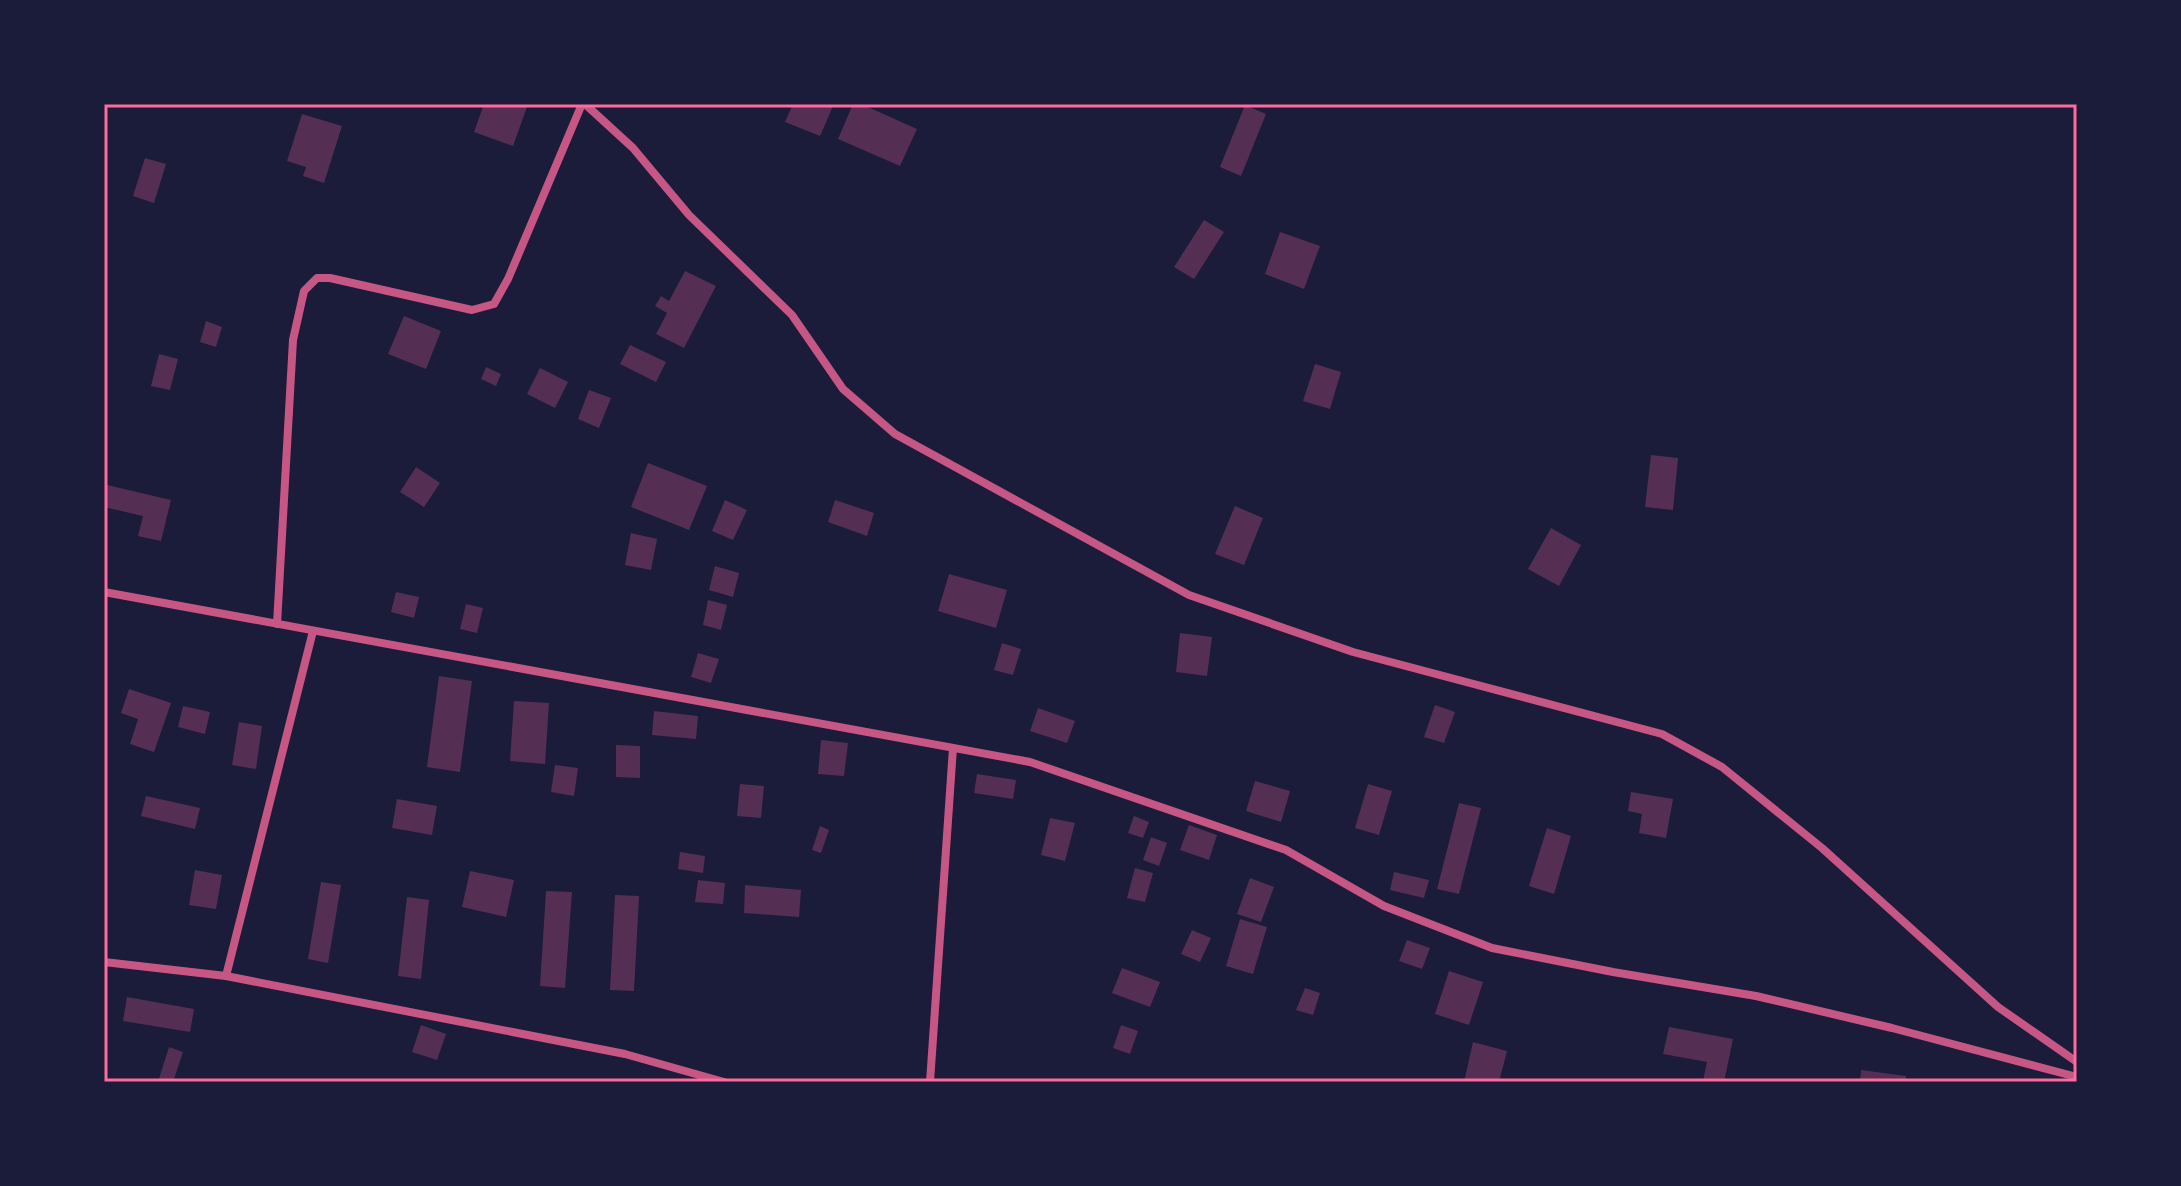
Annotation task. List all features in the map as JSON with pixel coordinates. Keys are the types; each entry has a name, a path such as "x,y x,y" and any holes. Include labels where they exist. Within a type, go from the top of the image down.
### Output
{"street":[{"path":"277,624 293,340 304,291 317,278 330,278 472,310 494,304 508,279 583,104 633,148 689,215 792,315 843,389 895,434 1189,595 1353,652 1662,734 1722,767 1822,848 1998,1007 2077,1062"},
{"path":"104,592 1030,762 1286,850 1384,906 1492,948 1756,996 2077,1077"},
{"path":"226,976 313,631"},
{"path":"930,1082 953,748"},
{"path":"104,962 226,976 625,1054 724,1082"}],"building":[{"path":"484,104 528,104 513,146 474,132"},
{"path":"793,104 834,104 820,136 785,122"},
{"path":"853,104 861,104 917,129 900,166 838,139"},
{"path":"1245,105 1266,114 1241,176 1220,167"},
{"path":"302,114 342,126 324,183 303,176 306,167 287,161"},
{"path":"145,158 166,164 154,203 133,196"},
{"path":"1204,220 1224,232 1194,279 1174,267"},
{"path":"1280,232 1320,246 1304,289 1265,274"},
{"path":"685,271 716,286 684,348 656,334 667,313 655,306 661,296 669,301"},
{"path":"404,316 441,331 426,369 388,354"},
{"path":"206,321 222,327 216,347 200,342"},
{"path":"630,345 666,362 656,382 620,364"},
{"path":"159,354 178,359 170,390 151,386"},
{"path":"1315,364 1341,372 1330,409 1303,401"},
{"path":"486,367 501,374 496,386 481,379"},
{"path":"540,368 568,382 555,408 527,394"},
{"path":"589,390 611,398 599,428 578,419"},
{"path":"1651,455 1678,458 1673,510 1645,507"},
{"path":"648,463 707,486 689,530 631,507"},
{"path":"416,467 440,483 424,507 400,492"},
{"path":"107,485 171,500 161,541 138,536 143,516 104,507"},
{"path":"725,500 747,510 733,540 712,531"},
{"path":"835,500 874,513 867,536 828,522"},
{"path":"1235,506 1263,518 1244,565 1215,554"},
{"path":"1551,528 1581,545 1559,586 1528,569"},
{"path":"631,533 657,539 651,570 625,565"},
{"path":"715,566 739,573 733,597 709,590"},
{"path":"949,574 1007,590 996,628 938,611"},
{"path":"396,592 419,597 414,618 391,612"},
{"path":"708,600 727,605 721,630 703,625"},
{"path":"466,604 483,608 477,633 460,629"},
{"path":"1180,633 1212,637 1207,676 1176,672"},
{"path":"1002,643 1021,649 1013,675 994,670"},
{"path":"698,653 719,659 711,683 691,677"},
{"path":"439,676 472,681 460,772 427,767"},
{"path":"129,689 171,703 154,752 130,744 138,719 121,713"},
{"path":"514,701 549,703 545,764 510,761"},
{"path":"1435,705 1455,712 1444,743 1424,737"},
{"path":"183,706 210,712 205,734 178,727"},
{"path":"1038,708 1075,721 1067,743 1030,731"},
{"path":"654,711 698,716 696,739 652,735"},
{"path":"239,722 262,726 256,769 232,765"},
{"path":"821,740 848,743 844,776 818,774"},
{"path":"616,745 640,746 640,778 616,777"},
{"path":"555,765 578,768 574,796 551,792"},
{"path":"977,774 1016,780 1013,799 974,793"},
{"path":"1255,781 1290,791 1281,822 1246,811"},
{"path":"740,784 764,786 761,818 737,816"},
{"path":"1368,784 1392,791 1379,835 1355,828"},
{"path":"1631,792 1673,799 1666,838 1639,833 1642,814 1628,811"},
{"path":"146,796 200,808 195,829 141,816"},
{"path":"397,799 437,806 432,835 392,828"},
{"path":"1459,803 1481,808 1459,894 1437,889"},
{"path":"1134,816 1149,822 1143,838 1128,833"},
{"path":"1050,818 1075,823 1065,861 1041,855"},
{"path":"1189,825 1217,835 1209,860 1180,850"},
{"path":"820,826 829,830 821,853 812,850"},
{"path":"1547,828 1571,836 1554,894 1529,886"},
{"path":"1151,837 1167,843 1159,866 1143,860"},
{"path":"680,852 705,856 703,873 678,869"},
{"path":"1135,868 1153,873 1145,902 1127,898"},
{"path":"195,870 222,875 216,909 189,905"},
{"path":"470,871 514,880 506,917 462,907"},
{"path":"1394,872 1429,880 1424,898 1390,890"},
{"path":"1250,878 1274,887 1261,922 1237,914"},
{"path":"698,880 725,883 723,904 695,902"},
{"path":"321,882 341,885 328,963 308,959"},
{"path":"745,885 801,890 799,917 744,913"},
{"path":"546,891 572,892 565,988 540,986"},
{"path":"615,895 639,896 634,991 610,990"},
{"path":"407,897 429,900 421,979 398,976"},
{"path":"1240,919 1267,927 1253,974 1226,966"},
{"path":"1192,930 1211,938 1200,962 1181,954"},
{"path":"1407,940 1430,948 1422,969 1399,961"},
{"path":"1122,968 1160,982 1150,1007 1112,993"},
{"path":"1449,971 1483,982 1469,1025 1435,1014"},
{"path":"1305,988 1320,993 1313,1015 1296,1010"},
{"path":"127,997 194,1009 190,1032 123,1021"},
{"path":"421,1025 446,1034 437,1060 412,1052"},
{"path":"1121,1025 1138,1031 1130,1054 1113,1048"},
{"path":"1669,1027 1733,1039 1724,1082 1703,1081 1707,1062 1663,1054"},
{"path":"1473,1042 1507,1051 1499,1082 1464,1082"},
{"path":"169,1047 183,1052 173,1082 158,1082"},
{"path":"1861,1070 1906,1076 1906,1082 1860,1082"}]}
